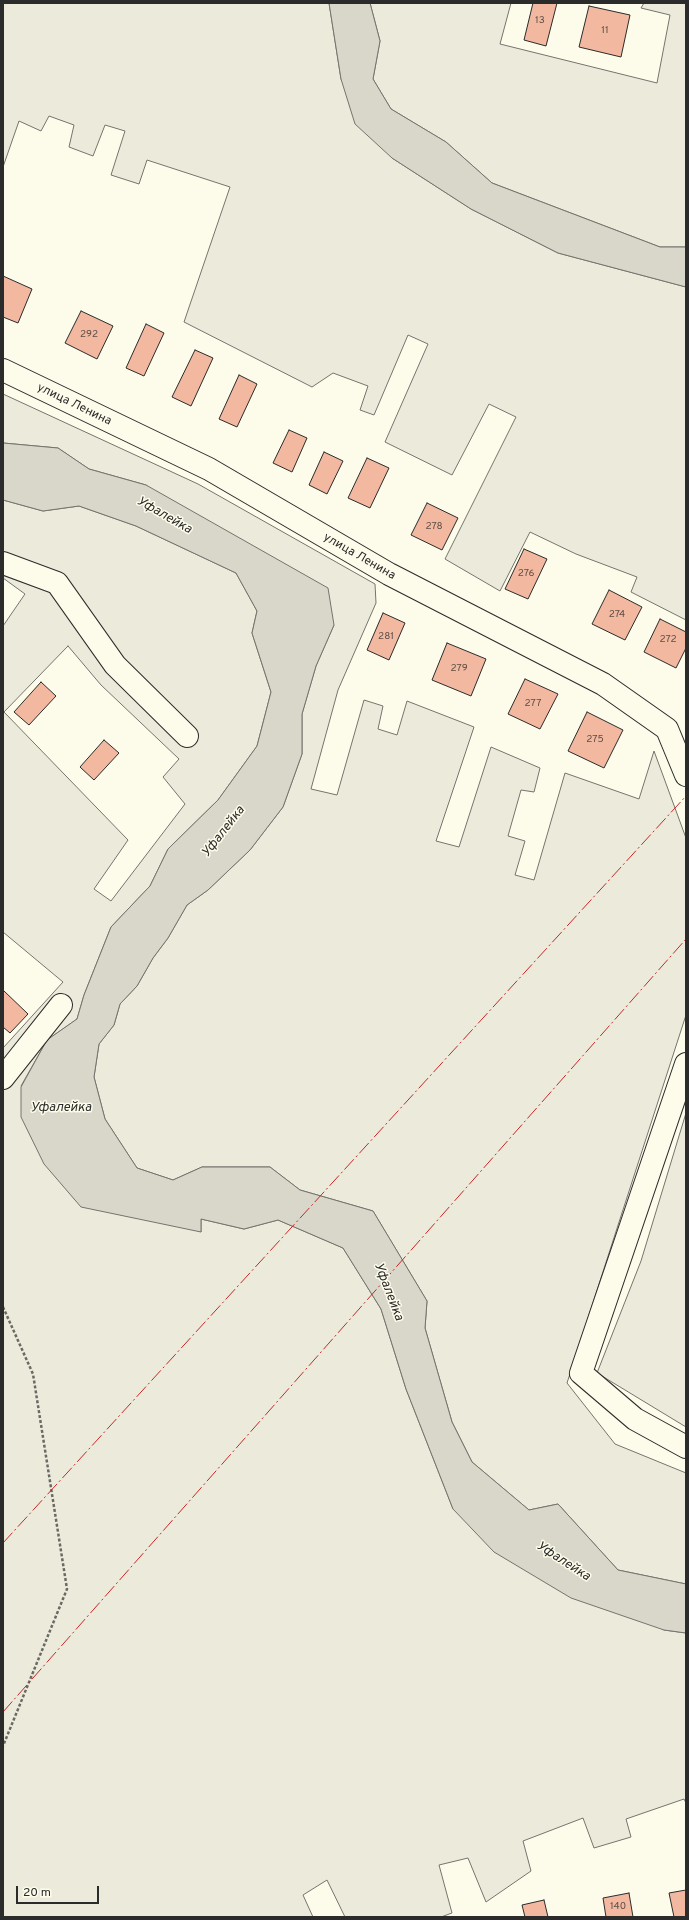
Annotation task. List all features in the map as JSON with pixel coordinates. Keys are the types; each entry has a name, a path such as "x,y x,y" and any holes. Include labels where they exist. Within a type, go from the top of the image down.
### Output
{"street":[{"name":"улица Ленина","path":"3,370 209,469 389,574 603,684 667,729 686,775"},
{"path":"3,563 57,583 115,665 187,736"},
{"path":"3,1078 61,1005"},
{"path":"686,1064 582,1373 635,1419 686,1447"}],"path":[{"path":"3,1307 34,1374 67,1589 3,1746"}],"shaded area":[{"path":"3,3 329,3 341,79 392,158 471,209 558,253 686,287 686,620 631,592 637,577 576,554 530,532 500,591 445,559 516,417 489,404 452,475 385,442 428,344 408,335 374,415 360,410 368,386 333,373 312,387 184,322 230,187 147,160 139,184 111,175 125,131 105,125 93,156 69,147 74,125 49,116 41,131 19,121 3,167"},
{"path":"370,3 511,3 500,44 657,83 670,15 641,8 644,3 686,3 686,247 660,247 492,183 446,142 391,109 373,79 380,41"},
{"path":"3,394 198,484 375,584 376,603 338,690 311,789 337,795 364,700 383,706 378,729 397,735 407,701 474,727 436,841 459,847 491,747 540,768 534,792 521,790 508,836 525,841 515,875 534,880 565,773 639,799 654,751 686,838 686,1015 567,1383 615,1444 686,1473 686,1584 618,1570 558,1504 529,1510 472,1462 452,1422 425,1328 427,1301 373,1211 300,1190 270,1167 202,1167 173,1180 137,1168 105,1119 94,1077 99,1044 114,1025 120,1004 137,986 187,905 208,890 250,850 283,807 302,754 302,714 316,666 334,625 146,485 89,469 58,448 3,443"},
{"path":"3,500 43,511 79,506 136,526 236,573 257,611 252,633 271,692 257,746 218,800 168,849 150,886 111,927 84,995 77,1019 47,1040 21,1086 201,1232 201,1219 244,1229 278,1220 343,1248 381,1309 406,1389 453,1509 664,1630 686,1633 686,1803 684,1799 626,1819 631,1837 594,1848 583,1818 523,1841 531,1871 486,1902 468,1858 439,1865 452,1913 441,1917 345,1917 327,1880 303,1895 313,1917 3,1917 3,1048 63,982 3,932 3,626 25,594 3,578","holes":["68,646 101,685 179,759 163,777 185,804 111,901 94,889 128,840 4,712"]},
{"path":"686,1113 686,1427 597,1373 641,1261"}],"water":[{"path":"329,3 370,3 380,41 373,79 391,109 446,142 492,183 660,247 686,247 686,287 558,253 471,209 392,158 355,124 341,79"},
{"name":"Уфалейка","path":"3,443 58,448 89,469 146,485 328,588 334,625 316,666 302,714 302,754 283,807 250,850 208,890 187,905 137,986 120,1004 114,1025 99,1044 94,1077 105,1119 137,1168 173,1180 202,1167 270,1167 300,1190 373,1211 427,1301 425,1328 452,1422 472,1462 529,1510 558,1504 618,1570 686,1584 686,1633 664,1630 571,1598 494,1552 453,1509 406,1389 381,1309 343,1248 278,1220 244,1229 201,1219 201,1232 81,1207 44,1164 21,1117 21,1087 47,1040 77,1019 84,995 111,927 150,886 168,849 218,800 257,746 271,692 252,633 257,611 236,573 136,526 79,506 43,511 3,500"}],"building":[{"path":"533,3 557,3 546,46 524,40"},
{"path":"589,6 630,15 621,57 579,47"},
{"path":"3,276 32,289 18,323 3,317"},
{"path":"81,311 113,326 97,359 65,343"},
{"path":"146,324 164,333 144,376 126,368"},
{"path":"195,350 213,358 191,406 172,397"},
{"path":"239,375 257,384 237,427 219,419"},
{"path":"289,430 307,438 292,472 273,463"},
{"path":"324,452 343,461 327,494 309,485"},
{"path":"367,458 389,468 370,508 348,498"},
{"path":"427,503 458,518 442,550 411,535"},
{"path":"524,549 547,559 528,599 505,589"},
{"path":"609,590 642,607 625,640 592,624"},
{"path":"383,613 405,623 389,660 367,650"},
{"path":"660,619 686,632 686,648 676,668 644,652"},
{"path":"447,643 486,659 471,696 432,680"},
{"path":"525,679 558,694 540,729 508,714"},
{"path":"41,682 56,696 29,725 14,712"},
{"path":"587,712 623,730 604,768 568,751"},
{"path":"104,740 119,753 94,780 80,767"},
{"path":"3,990 28,1014 10,1033 3,1027"},
{"path":"686,1890 686,1917 674,1917 669,1893"},
{"path":"629,1893 633,1917 606,1917 603,1898"},
{"path":"544,1900 548,1917 525,1917 522,1905"}],"power":[{"path":"3,1543 686,796"},
{"path":"3,1712 686,939"}]}
